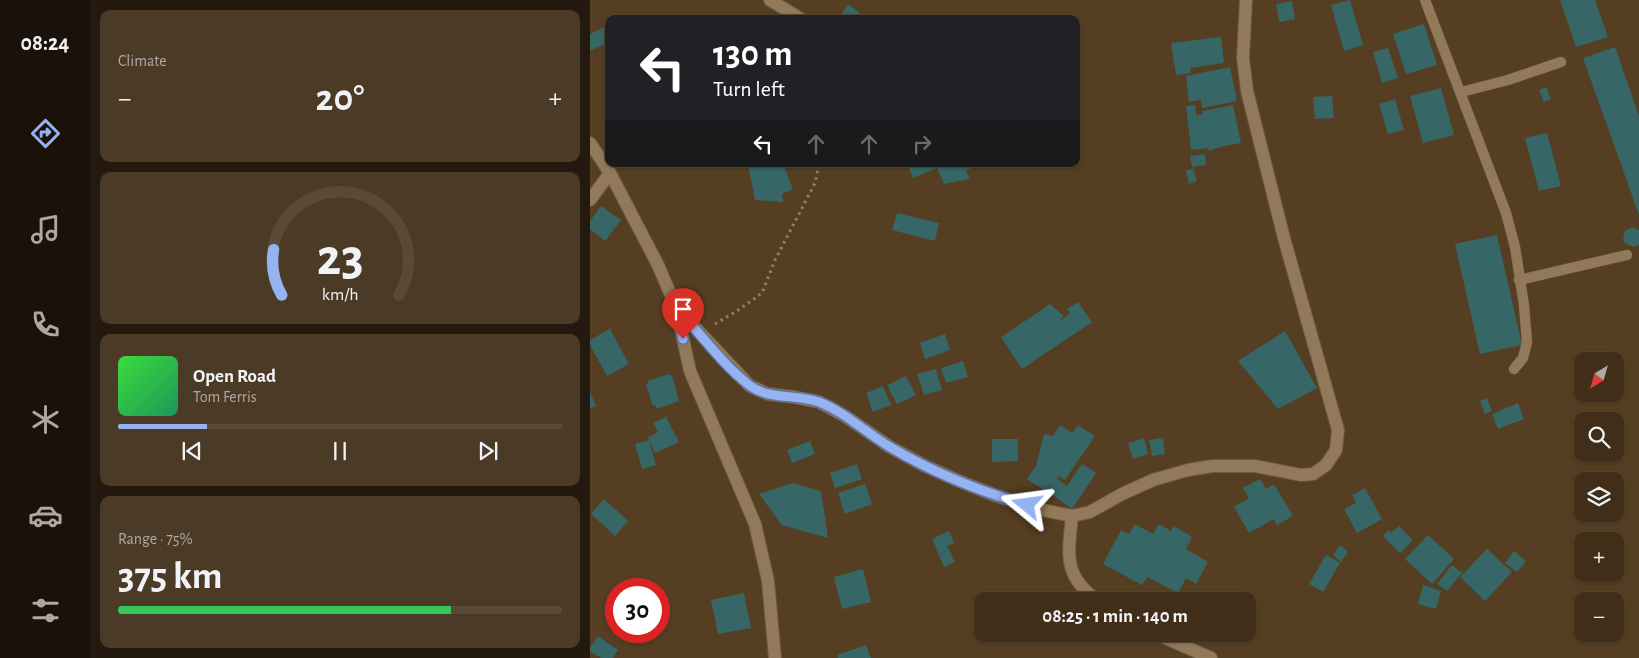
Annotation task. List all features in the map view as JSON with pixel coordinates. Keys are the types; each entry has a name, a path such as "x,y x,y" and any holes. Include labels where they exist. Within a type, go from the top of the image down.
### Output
{"street":[{"path":"770,0 794,15"},
{"path":"676,307 750,386 768,394 819,402 845,416 890,447 925,466 994,495 1043,510 1072,516 1090,512 1122,494 1153,480 1213,466 1255,466 1301,475 1313,474 1326,465 1336,450 1338,430 1284,238 1247,91 1243,58 1246,0"},
{"path":"590,142 605,166"},
{"path":"606,167 658,265 676,307 690,371 755,524 768,581 775,658"},
{"path":"590,200 610,174"},
{"path":"1072,516 1070,537 1072,574 1086,592"},
{"path":"1174,642 1211,658"}],"lane":[{"path":"1425,0 1506,213 1515,247 1524,304 1527,342 1523,358 1514,369"},
{"path":"1461,92 1508,80 1561,62"},
{"path":"1519,280 1627,255"}],"path":[{"path":"700,334 740,310 762,294 775,260 815,183 818,167"}],"building":[{"path":"1350,0 1363,45 1344,51 1331,5"},
{"path":"1560,0 1595,0 1608,37 1576,47"},
{"path":"1292,1 1295,19 1279,22 1276,4"},
{"path":"848,4 861,14 860,15 841,15"},
{"path":"1424,24 1437,65 1406,74 1393,34"},
{"path":"605,27 605,44 590,51 590,34"},
{"path":"1221,37 1224,63 1190,68 1191,73 1176,75 1171,43"},
{"path":"1615,47 1639,116 1639,215 1583,58"},
{"path":"1388,48 1398,78 1382,83 1373,52"},
{"path":"1230,67 1237,101 1202,108 1201,100 1189,102 1186,76"},
{"path":"1546,87 1551,99 1544,102 1539,90"},
{"path":"1441,88 1454,135 1423,143 1410,96"},
{"path":"1332,96 1334,118 1315,119 1313,97"},
{"path":"1395,99 1404,130 1388,134 1379,104"},
{"path":"1195,105 1196,115 1203,114 1202,111 1233,105 1241,143 1209,151 1208,148 1191,150 1186,106"},
{"path":"1547,133 1561,186 1539,191 1525,138"},
{"path":"1205,154 1206,165 1192,167 1190,156"},
{"path":"749,167 784,167 793,189 782,194 783,202 755,200"},
{"path":"908,167 972,168 966,170 970,179 944,184 937,168 913,178"},
{"path":"1193,169 1197,181 1189,184 1186,170"},
{"path":"601,206 621,220 605,241 590,229 590,221"},
{"path":"897,213 939,223 935,241 892,230"},
{"path":"1633,227 1639,230 1639,245 1634,247 1626,244 1623,240 1625,231"},
{"path":"1497,235 1522,345 1480,354 1455,244"},
{"path":"1078,302 1092,322 1022,369 1001,337 1050,304 1064,316 1061,320 1070,314 1067,309"},
{"path":"610,329 629,364 607,376 590,345 590,340"},
{"path":"1285,331 1317,388 1278,409 1238,361"},
{"path":"945,334 950,350 925,359 920,343"},
{"path":"963,361 968,377 946,383 941,368"},
{"path":"936,369 942,390 924,395 917,374"},
{"path":"669,374 669,376 672,375 679,401 657,409 655,405 653,406 646,385 648,384 647,381"},
{"path":"906,376 916,395 897,404 887,385"},
{"path":"883,386 891,405 873,412 866,393"},
{"path":"590,391 596,406 590,408"},
{"path":"1487,398 1492,411 1485,414 1480,401"},
{"path":"1518,403 1524,419 1498,429 1492,414"},
{"path":"666,417 679,442 655,453 647,438 658,432 653,423"},
{"path":"1060,425 1072,433 1078,425 1095,436 1065,480 1059,476 1057,479 1067,486 1082,464 1096,473 1072,509 1048,492 1053,482 1047,492 1027,479 1036,466 1044,434 1053,436"},
{"path":"1144,438 1148,454 1133,459 1128,443"},
{"path":"1163,438 1165,454 1152,456 1149,440"},
{"path":"992,439 1018,439 1018,461 992,462"},
{"path":"649,440 656,465 642,469 635,444"},
{"path":"810,441 815,454 792,463 787,450"},
{"path":"857,464 862,479 835,488 830,473"},
{"path":"1260,479 1266,489 1274,484 1293,516 1277,525 1274,519 1249,533 1234,507 1249,498 1243,488"},
{"path":"793,483 821,491 828,538 782,525 759,494"},
{"path":"865,484 872,504 845,514 838,493"},
{"path":"1365,488 1382,519 1357,533 1344,509 1356,503 1352,495"},
{"path":"604,499 628,521 615,536 591,514"},
{"path":"1135,524 1153,534 1159,524 1171,531 1174,526 1192,537 1186,549 1208,562 1196,584 1186,578 1179,592 1147,577 1142,585 1103,564 1121,530 1129,534"},
{"path":"1399,526 1413,540 1400,553 1383,536 1389,530 1391,533"},
{"path":"949,531 954,543 947,546 955,562 944,567 932,539"},
{"path":"1428,535 1454,559 1432,584 1405,559"},
{"path":"1340,545 1348,552 1341,562 1333,555"},
{"path":"1487,549 1512,572 1485,601 1460,577"},
{"path":"1514,551 1526,561 1517,572 1505,563"},
{"path":"1326,555 1340,563 1323,592 1309,584"},
{"path":"1452,565 1462,573 1447,591 1437,584"},
{"path":"863,569 871,602 842,609 834,577"},
{"path":"1423,585 1441,591 1436,609 1418,604"},
{"path":"744,593 751,628 718,634 711,600"},
{"path":"598,636 605,643 618,650 613,658 601,658 590,651"},
{"path":"866,645 871,658 838,658 837,655"}],"route":[{"path":"683,339 676,307 750,386 768,394 819,402 845,416 890,447 925,466 994,495 1027,505"}]}
